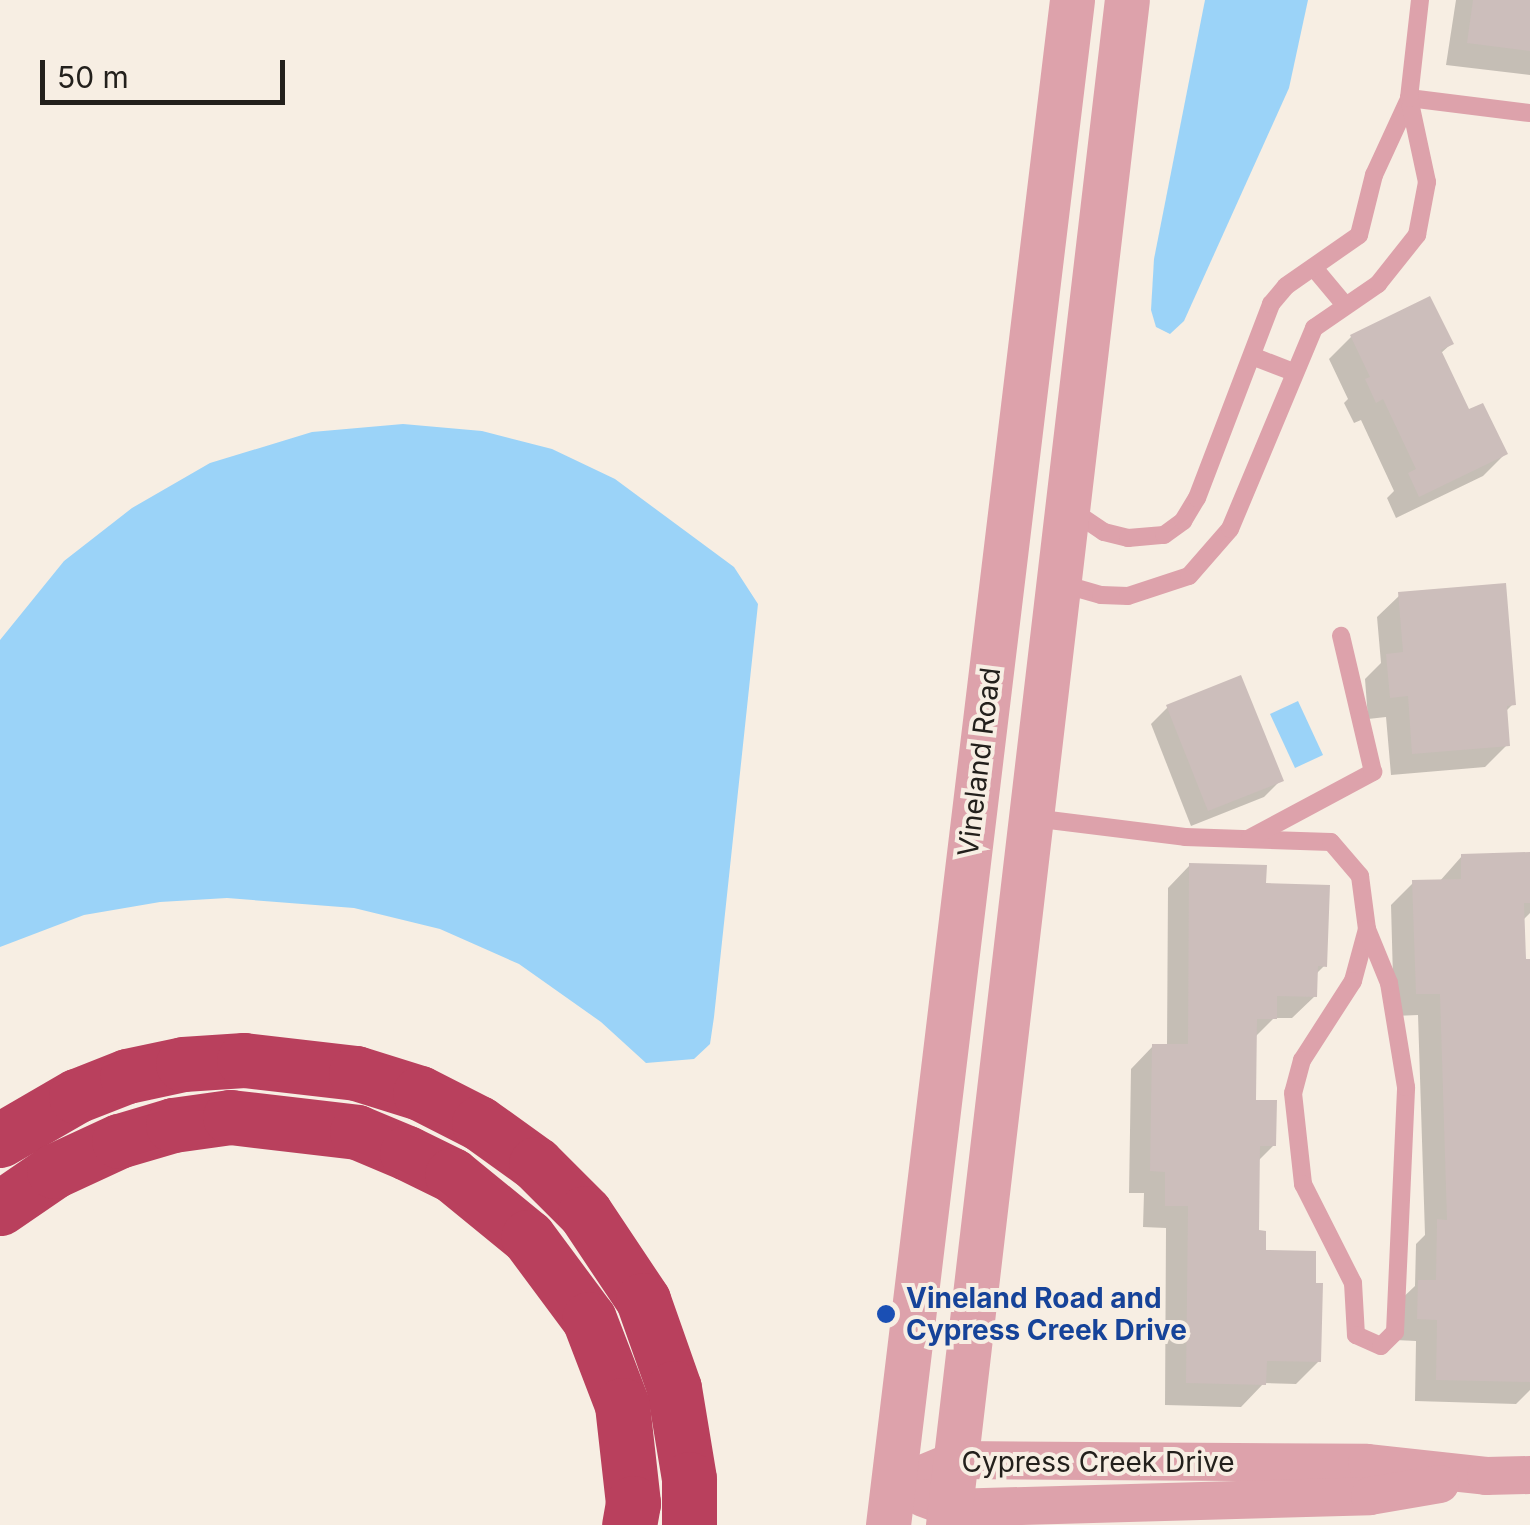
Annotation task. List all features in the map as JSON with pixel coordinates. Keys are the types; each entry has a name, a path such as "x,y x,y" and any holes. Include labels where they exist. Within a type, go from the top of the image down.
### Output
{"highway":[{"path":"0,1140 76,1096 127,1076 183,1064 244,1060 356,1072 420,1093 478,1123 536,1164 585,1213 644,1300 674,1388 688,1479 689,1525"},
{"path":"0,1208 54,1171 119,1141 172,1125 230,1117 357,1132 407,1152 452,1176 528,1237 589,1318 622,1405 633,1503 629,1525"}],"street":[{"name":"Vineland Road","path":"891,1505 1072,0"},
{"name":"Vineland Road","path":"949,1516 1127,0"},
{"path":"1002,575 1058,582"},
{"path":"972,809 1032,818"},
{"name":"Cypress Creek Drive","path":"891,1505 956,1460 1367,1463 1486,1476 1530,1475"},
{"name":"Cypress Creek Drive","path":"891,1505 949,1516 1370,1496 1486,1476"}],"lane":[{"path":"1067,507 1104,532 1128,538 1164,535 1183,520 1196,498 1271,304 1286,286 1359,235 1374,175 1409,98 1420,0"},
{"path":"1409,98 1530,113"},
{"path":"1058,582 1100,595 1128,596 1189,576 1230,529 1314,328 1378,284 1417,235 1427,182 1409,98"},
{"path":"1314,268 1344,304"},
{"path":"1252,356 1294,372"},
{"path":"1250,838 1373,772 1341,636"},
{"path":"1032,818 1186,837 1331,842 1360,876 1368,929 1389,983 1406,1087 1395,1332 1381,1346 1356,1335 1354,1283 1303,1184 1293,1092 1302,1060 1354,981 1368,929"}],"water":[{"path":"1205,0 1308,0 1289,88 1184,321 1170,334 1156,327 1151,310 1154,259"},
{"path":"403,424 482,431 552,449 615,479 734,567 758,604 714,1017 710,1044 694,1059 646,1063 601,1022 519,964 440,929 354,908 227,898 160,902 84,915 0,947 0,640 64,561 132,508 210,463 312,432"},
{"path":"1298,701 1323,755 1295,768 1270,714"}],"building":[{"path":"1473,0 1530,0 1530,51 1467,43"},
{"path":"1430,296 1454,344 1441,350 1469,409 1483,403 1508,454 1419,497 1408,473 1416,469 1383,399 1376,403 1365,379 1370,377 1350,335"},
{"path":"1506,583 1516,705 1507,706 1510,746 1412,754 1408,696 1390,698 1386,654 1403,652 1398,592"},
{"path":"1241,675 1284,781 1208,811 1166,705"},
{"path":"1530,852 1530,903 1524,903 1526,959 1530,959 1530,1382 1436,1380 1437,1320 1417,1319 1418,1280 1436,1280 1437,1219 1447,1220 1440,994 1416,994 1412,880 1461,879 1461,854"},
{"path":"1189,863 1267,865 1266,883 1330,885 1327,967 1318,966 1317,997 1277,996 1277,1019 1257,1019 1256,1100 1277,1100 1276,1146 1260,1146 1259,1230 1266,1231 1266,1250 1316,1251 1316,1283 1323,1283 1321,1362 1267,1361 1266,1385 1186,1383 1188,1206 1165,1206 1165,1172 1150,1171 1152,1044 1188,1044"}],"place":[{"name":"Vineland Road and Cypress Creek Drive","path":"886,1314"}]}
